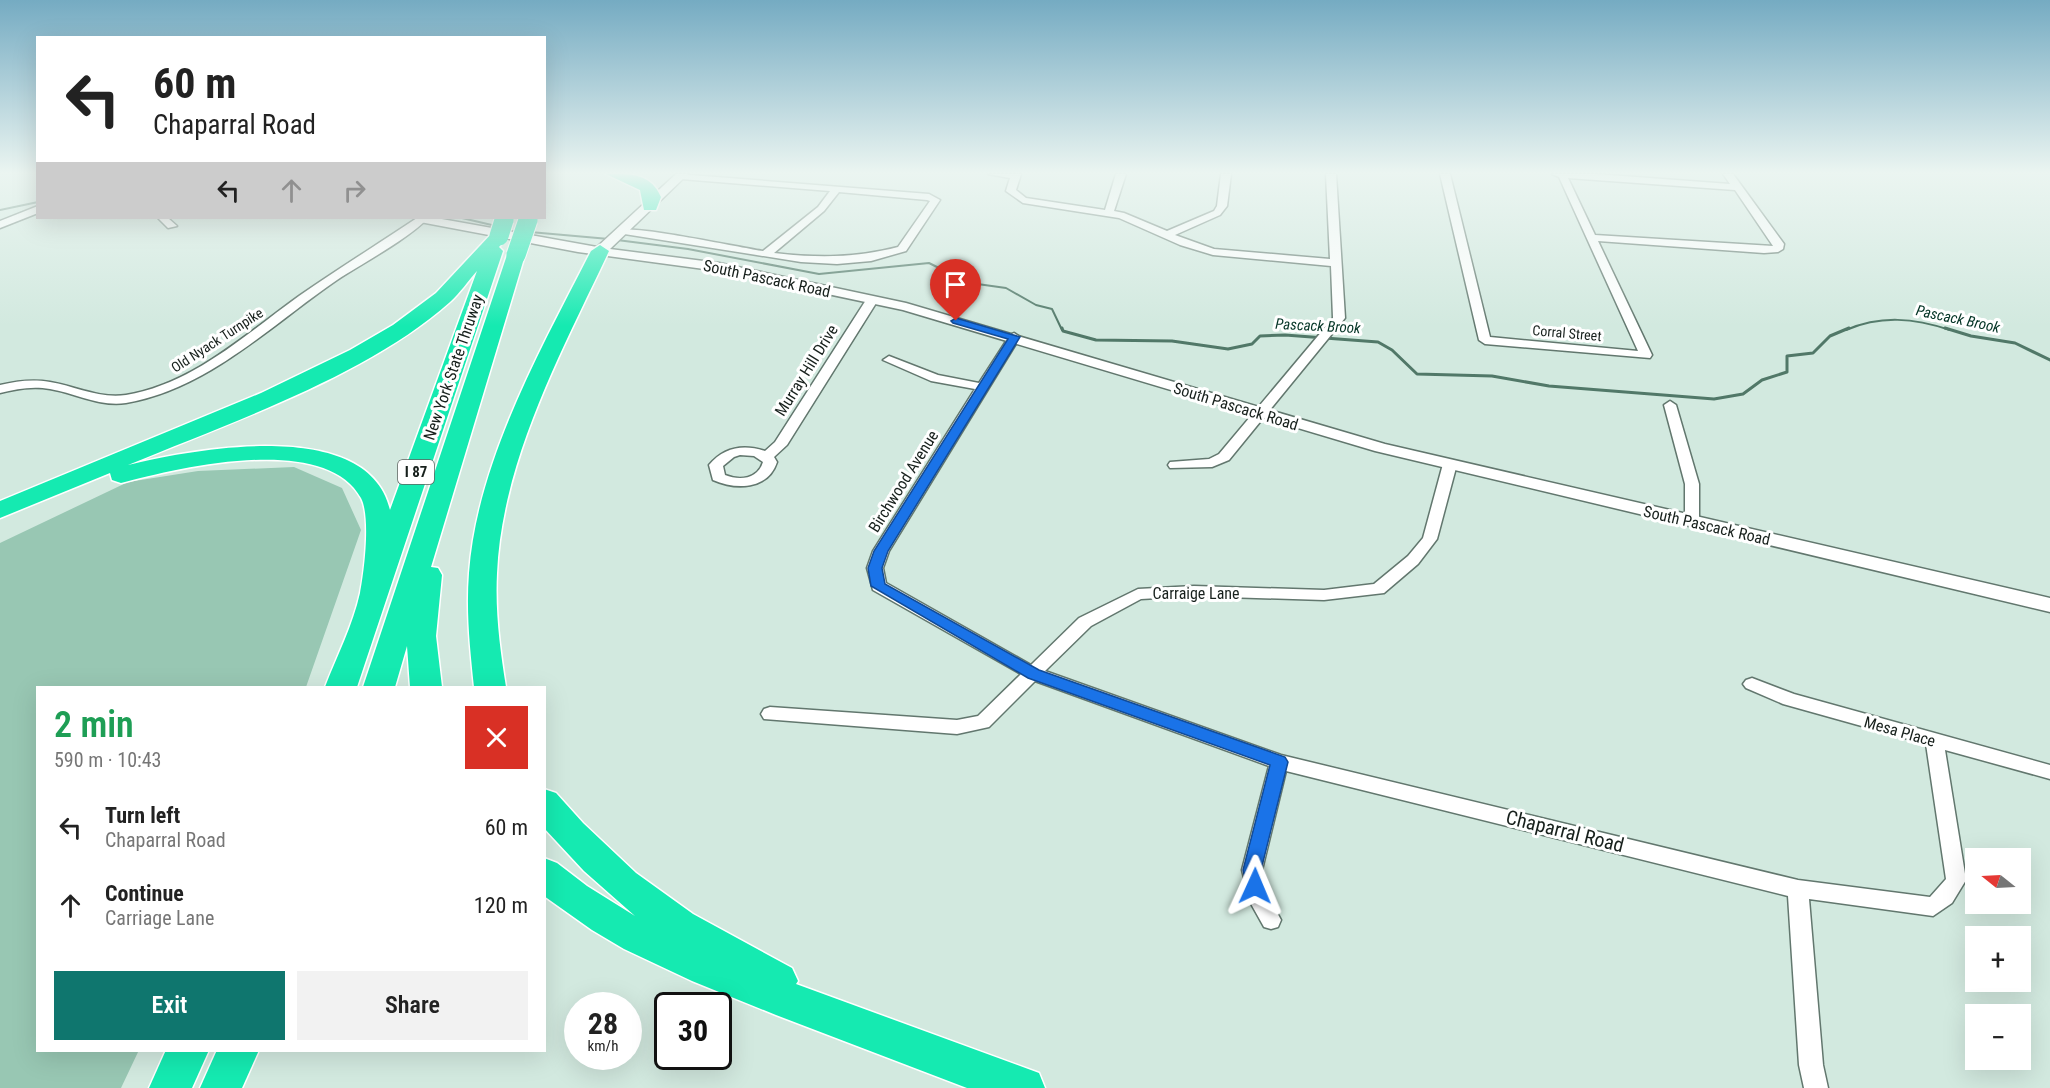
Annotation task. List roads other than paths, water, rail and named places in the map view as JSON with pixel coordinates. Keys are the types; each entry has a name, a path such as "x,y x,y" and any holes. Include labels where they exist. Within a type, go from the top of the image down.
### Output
{"highway":[{"name":"New York State Thruway","path":"379,686 526,225"},
{"path":"0,510 269,398 342,363 387,338 429,308 451,290 496,238"},
{"name":"New York State Thruway","path":"340,686 496,238"},
{"path":"490,686 483,642 483,592 489,538 499,484 525,408 612,240"},
{"path":"0,522 96,483 177,461 254,452 306,457 327,462 352,474 361,481 374,498 378,518 374,594"},
{"path":"426,686 422,621 438,502"},
{"path":"546,805 604,868 660,915 735,959 880,1035"},
{"path":"546,876 591,910 666,952 732,980 1024,1088"},
{"path":"170,1088 187,1052"},
{"path":"221,1088 237,1052"}],"street":[{"name":"Old Nyack Turnpike","path":"0,389 23,383 42,384 104,400 123,400 159,392 185,380 412,225"},
{"name":"South Pascack Road","path":"480,225 612,240 702,264 873,300 1014,337 1262,414 1381,448 2050,605"},
{"path":"612,240 629,225"},
{"path":"767,254 802,225"},
{"path":"612,240 663,235 819,261 861,258 897,251 905,247 919,225"},
{"path":"1145,225 1213,252 1337,263"},
{"path":"1167,235 1190,225"},
{"path":"1175,465 1212,464 1224,457 1262,414 1339,318 1334,225"},
{"name":"Corral Street","path":"1457,225 1485,340 1646,355 1593,238"},
{"path":"1586,225 1593,238 1764,250 1778,249 1779,244 1765,225"},
{"name":"Murray Hill Drive","path":"766,456 780,445 873,300"},
{"name":"Birchwood Avenue","path":"1014,337 881,551 875,568 879,586 1034,674"},
{"path":"889,360 935,378 983,387"},
{"path":"1670,405 1692,484 1692,521"},
{"name":"Carraige Lane","path":"770,714 957,728 983,722 1085,622 1138,594 1194,591 1324,595 1378,589 1413,560 1430,539 1450,464"},
{"name":"Chaparral Road","path":"1034,674 1279,762 1798,889 1933,907 1945,897 1956,880 1935,741"},
{"name":"Mesa Place","path":"1752,684 1789,699 2050,772"},
{"path":"1271,920 1257,896 1252,870 1279,762"},
{"path":"1798,889 1811,1065 1816,1088"}],"waterway":[{"name":"Pascack Brook","path":"491,225 496,226"},
{"name":"Pascack Brook","path":"530,232 609,239"},
{"name":"Pascack Brook","path":"617,240 688,249 819,274 929,263 939,268 949,280 1006,288 1036,305 1052,309 1062,330"},
{"name":"Pascack Brook","path":"1846,330 1885,320 1911,321 1950,330"},
{"name":"Pascack Brook","path":"1062,328 1063,331 1096,340 1172,341 1228,349 1252,344 1260,336 1285,335 1378,342 1392,350 1417,374 1492,376 1549,386 1714,399 1743,394 1762,380 1787,372 1787,356 1813,353 1830,336 1849,328"},
{"name":"Pascack Brook","path":"1945,328 1971,336 2015,343 2050,360"}]}
